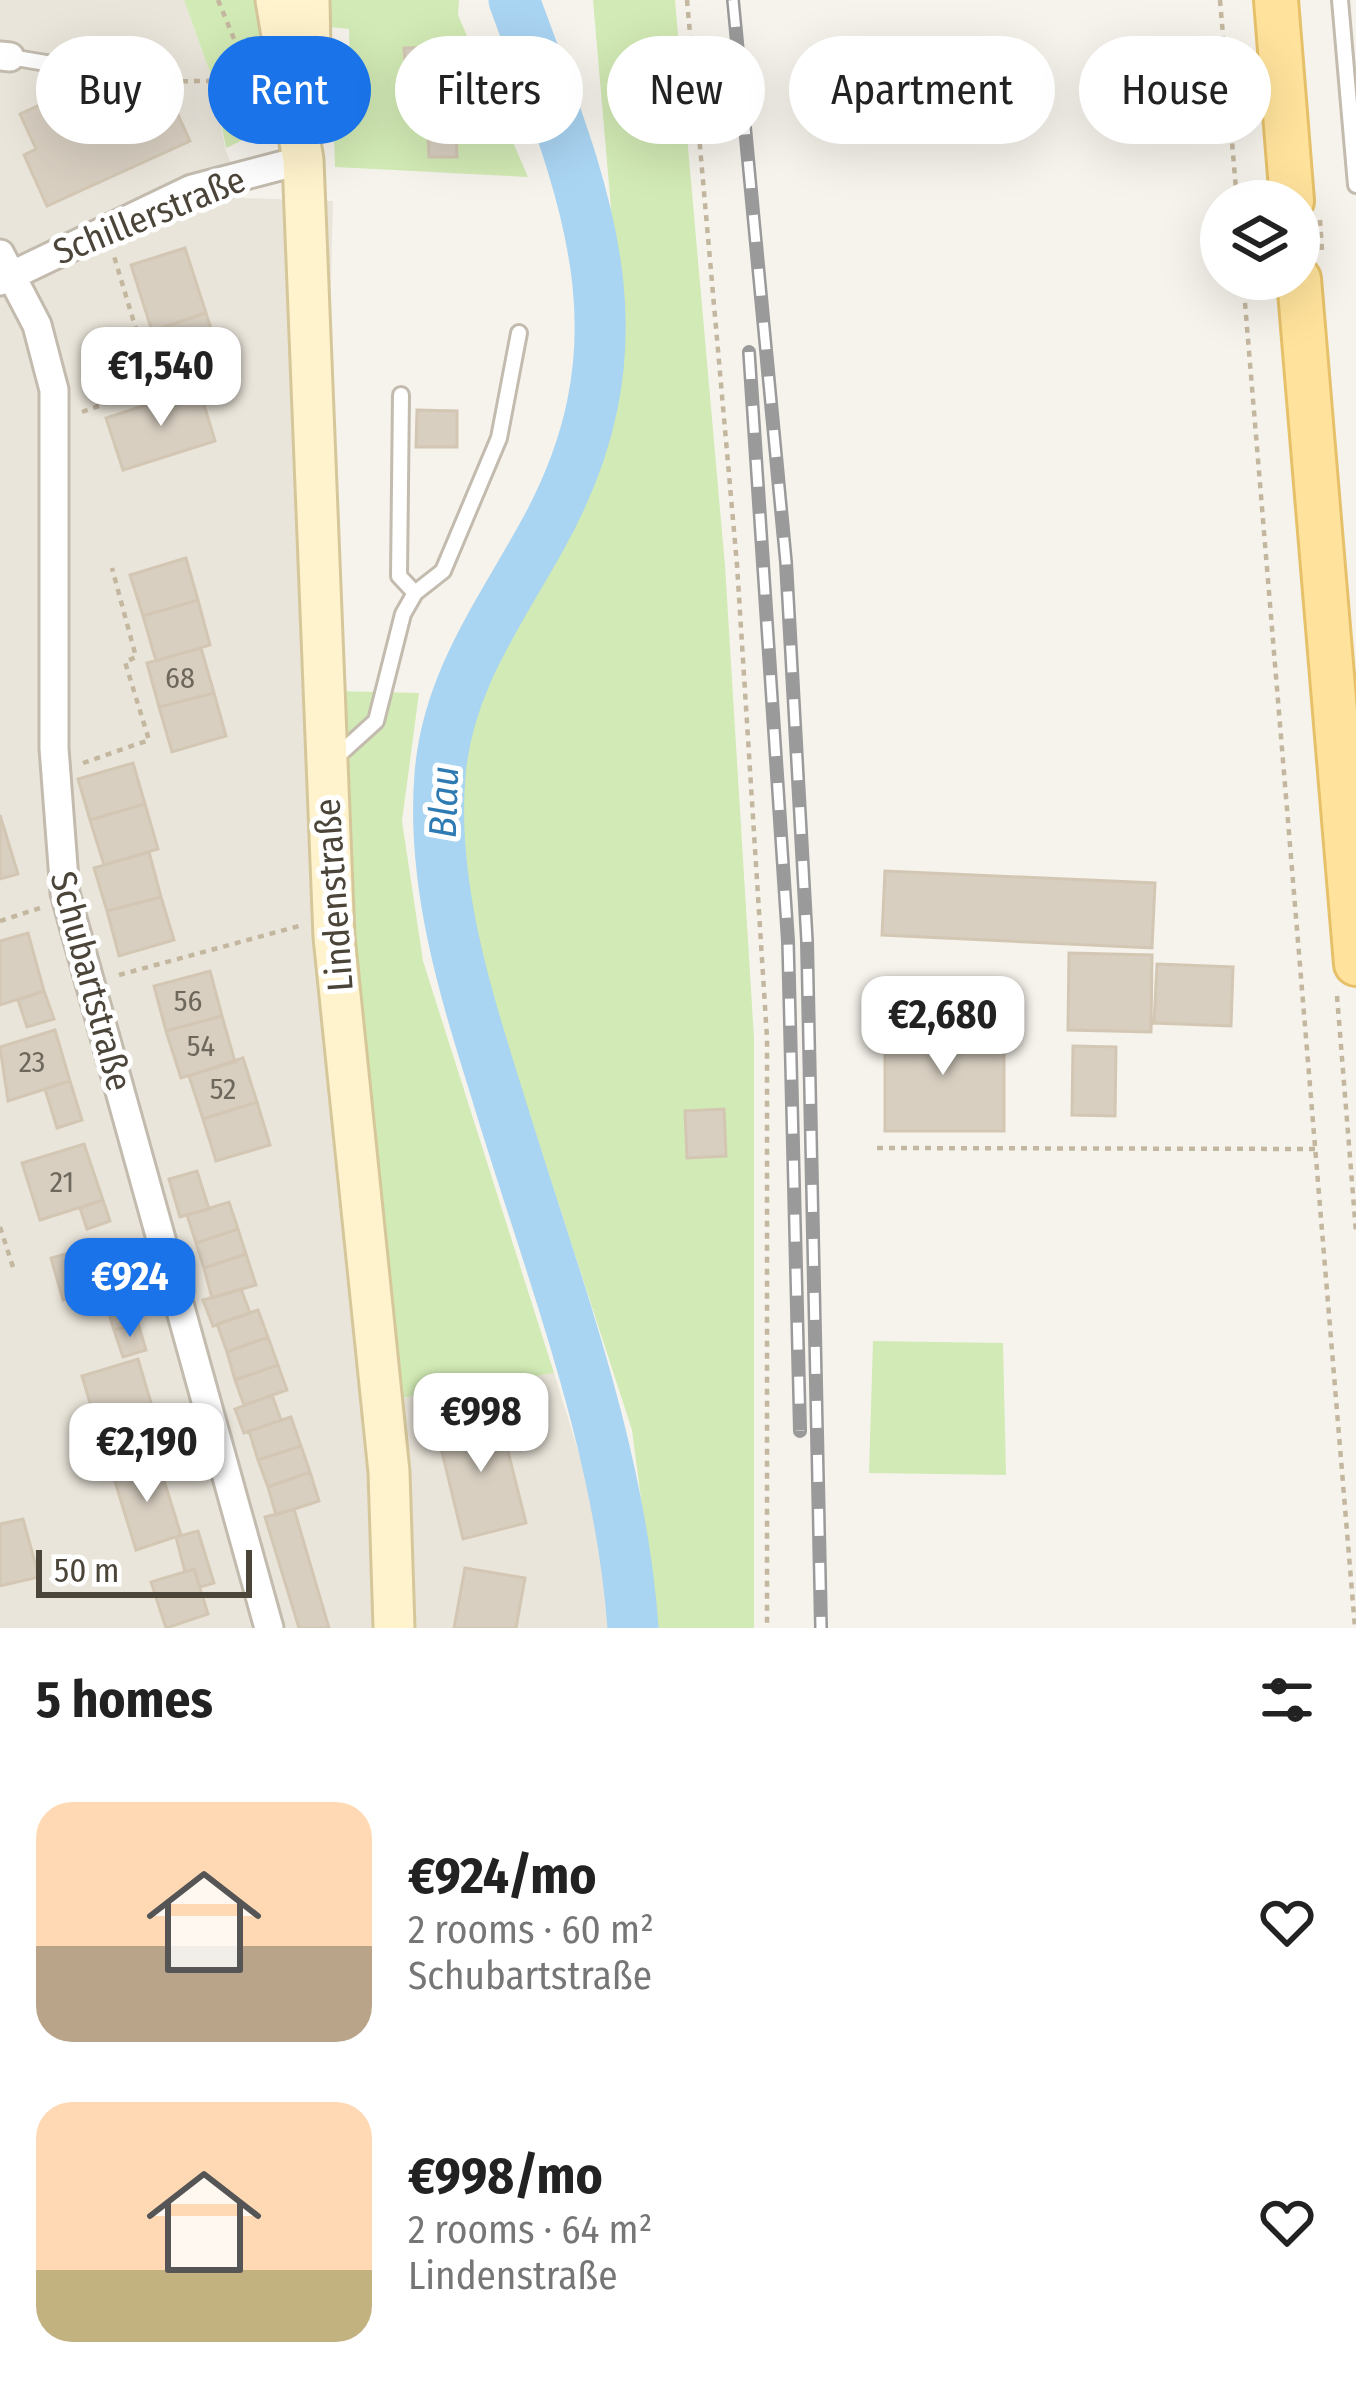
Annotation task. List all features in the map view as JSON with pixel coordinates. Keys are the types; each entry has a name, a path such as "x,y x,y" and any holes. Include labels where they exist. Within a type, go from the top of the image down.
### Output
{"main road":[{"path":"1276,0 1290,180"},
{"path":"1300,300 1356,964"}],"street":[{"name":"Lindenstraße","path":"276,0 303,160 324,767 334,918 389,1472 394,1628"},
{"name":"Lindenstraße","path":"303,160 313,83 308,0"},
{"name":"Schillerstraße","path":"4,270 191,189 303,160"},
{"name":"Schubartstraße","path":"4,270 48,356 55,423 58,850 89,983 269,1628"}],"lane":[{"path":"1340,0 1356,185"},
{"path":"5,56 36,61"},
{"path":"324,767 376,721 403,614 415,592 443,571 499,438 519,333"},
{"path":"401,395 399,576 415,592"}],"path":[{"path":"184,81 251,80 218,0"},
{"path":"687,0 737,565 766,1038 766,1628"},
{"path":"1220,0 1235,180"},
{"path":"55,423 153,386 106,228"},
{"path":"1245,300 1354,1628"},
{"path":"55,772 149,740 125,662 136,657 112,568"},
{"path":"0,921 35,910"},
{"path":"89,983 334,918"},
{"path":"878,1148 1318,1149"},
{"path":"0,1227 13,1267"}],"shaded area":[{"path":"0,0 184,0 208,67 208,144 224,144 244,198 333,201 327,452 335,691 396,1399 554,1373 614,1566 611,1628 0,1628"}],"green space":[{"path":"184,0 256,0 263,36 208,36 208,67"},
{"path":"326,0 459,0 458,15 467,36 395,36 395,144 514,144 528,177 335,167 334,144 371,144 371,36 349,36 349,29 329,27"},
{"path":"593,0 675,0 678,36 607,36 607,144 688,144 725,566 754,1038 754,1628 658,1628 632,1430 484,975 461,867 452,775 466,707 500,629 587,491 616,388 617,277"},
{"path":"335,691 419,693 402,821 423,961 554,1373 395,1399 366,1145"},
{"path":"873,1341 1003,1343 1006,1475 869,1473"}],"building":[{"path":"36,107 36,144 183,144 47,206 24,155 36,149 20,114"},
{"path":"428,144 456,144 457,157 429,157"},
{"path":"185,248 206,313 152,331 131,265"},
{"path":"206,313 227,379 171,396 152,331"},
{"path":"199,388 215,441 123,470 106,418"},
{"path":"417,410 457,411 457,447 416,447"},
{"path":"186,558 198,600 143,616 130,575"},
{"path":"198,600 210,645 156,661 143,616"},
{"path":"201,648 214,693 159,707 147,663"},
{"path":"214,693 226,736 172,752 159,707"},
{"path":"133,763 145,804 90,820 78,779"},
{"path":"145,804 158,849 104,865 90,820"},
{"path":"0,815 18,874 0,879"},
{"path":"149,852 161,897 107,911 94,868"},
{"path":"885,871 1155,883 1152,948 882,935"},
{"path":"161,897 174,940 119,956 107,911"},
{"path":"28,933 44,991 0,1005 0,941"},
{"path":"1069,953 1152,955 1151,1032 1068,1030"},
{"path":"1157,964 1233,967 1231,1026 1154,1023"},
{"path":"210,971 222,1016 166,1031 154,986"},
{"path":"44,991 54,1019 27,1027 18,1000"},
{"path":"222,1016 235,1062 181,1078 166,1031"},
{"path":"950,1020 950,1031 1004,1031 1004,1131 885,1131 885,1021"},
{"path":"55,1030 70,1081 8,1101 0,1047"},
{"path":"1073,1046 1116,1047 1115,1116 1072,1115"},
{"path":"243,1058 257,1102 203,1119 189,1076"},
{"path":"70,1081 82,1120 57,1128 45,1089"},
{"path":"257,1102 270,1145 216,1161 203,1119"},
{"path":"724,1109 726,1156 687,1158 685,1111"},
{"path":"84,1144 103,1200 40,1220 22,1163"},
{"path":"197,1171 209,1209 180,1217 169,1179"},
{"path":"103,1200 110,1221 87,1229 80,1208"},
{"path":"229,1202 238,1229 196,1243 187,1215"},
{"path":"238,1229 246,1254 204,1268 196,1243"},
{"path":"112,1241 124,1283 63,1300 51,1258"},
{"path":"246,1254 256,1285 212,1298 204,1268"},
{"path":"241,1289 250,1313 213,1326 203,1300"},
{"path":"131,1300 138,1323 114,1330 107,1308"},
{"path":"258,1310 268,1337 227,1352 217,1324"},
{"path":"138,1323 146,1350 123,1357 114,1330"},
{"path":"268,1337 278,1365 235,1380 227,1352"},
{"path":"138,1359 152,1406 96,1423 82,1376"},
{"path":"278,1365 287,1390 244,1405 235,1380"},
{"path":"272,1395 281,1420 244,1433 235,1409"},
{"path":"498,1412 526,1523 463,1539 436,1427"},
{"path":"291,1417 301,1446 258,1460 249,1431"},
{"path":"301,1446 310,1472 268,1487 258,1460"},
{"path":"158,1461 181,1535 136,1550 113,1475"},
{"path":"310,1472 319,1501 276,1515 268,1487"},
{"path":"294,1509 329,1628 299,1628 265,1517"},
{"path":"23,1519 39,1577 0,1586 0,1524"},
{"path":"198,1531 214,1583 200,1587 194,1569 185,1572 176,1537"},
{"path":"465,1568 525,1578 516,1628 454,1628"},
{"path":"194,1569 208,1614 166,1628 151,1582"}],"waterway":[{"name":"Blau","path":"514,0 583,203 596,267 600,331 594,396 575,464 542,536 478,650 453,710 440,775 441,856 453,937 473,1016 598,1425 626,1560 633,1628"}],"railway":[{"path":"733,0 786,562 807,941 821,1628"},
{"path":"749,352 788,941 800,1431"}]}
